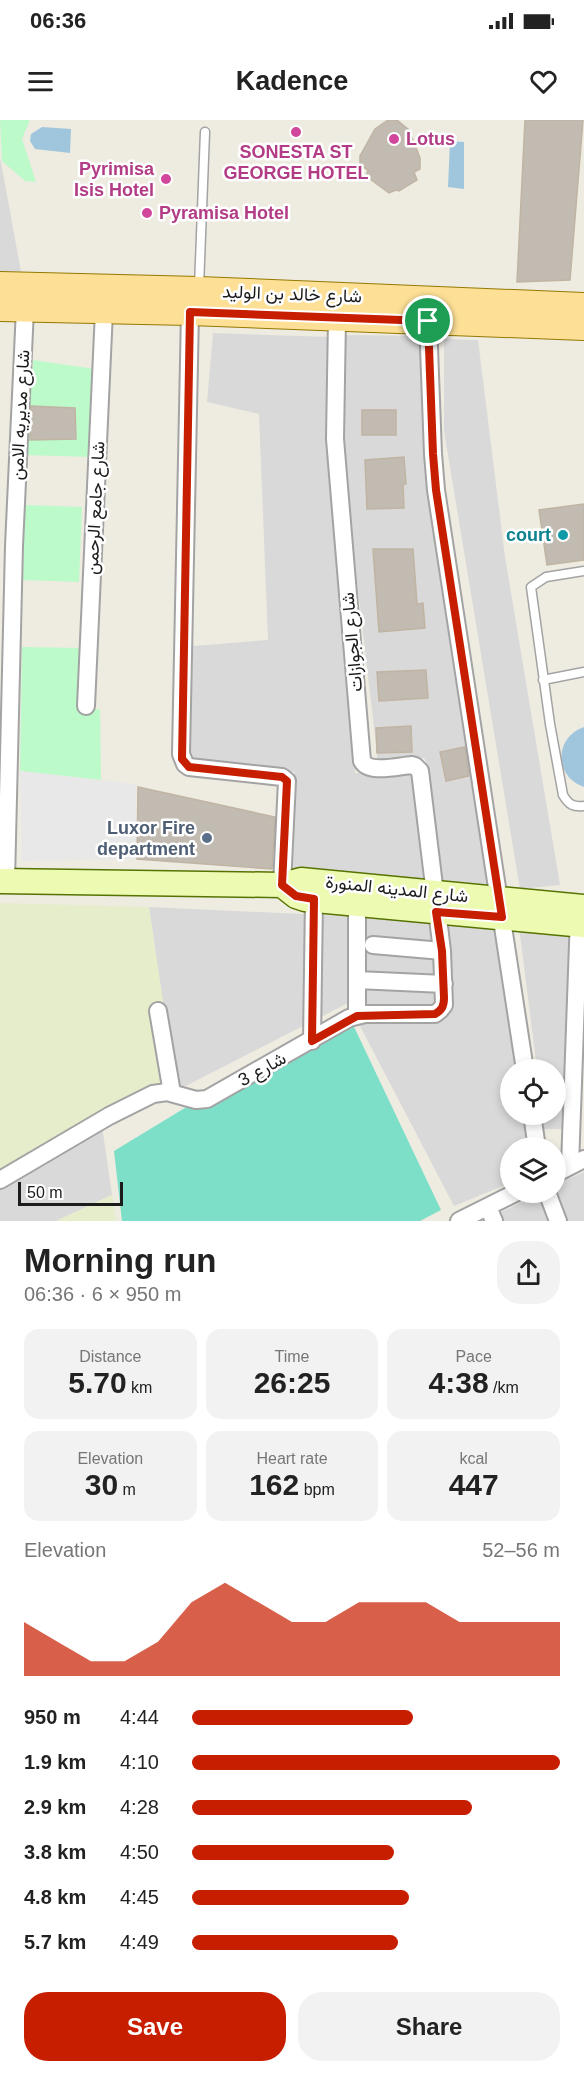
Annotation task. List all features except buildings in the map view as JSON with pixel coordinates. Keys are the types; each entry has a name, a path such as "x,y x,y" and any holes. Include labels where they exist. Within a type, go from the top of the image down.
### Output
{"main road":[{"name":"شارع خالد بن الوليد","path":"0,285 195,301 337,318 584,327"},
{"name":"شارع خالد بن الوليد","path":"0,308 104,310 195,301 584,306"},
{"name":"شارع المدينه المنورة","path":"3,881 282,885 301,880 435,902 582,916"},
{"name":"شارع المدينه المنورة","path":"282,885 296,896 314,899 357,903 435,902"}],"street":[{"path":"195,301 181,754 185,764 189,767 282,777 287,781 282,885"},
{"name":"شارع مديريه الامن","path":"3,881 14,546 25,309"},
{"name":"شارع جامع الرحمن","path":"86,706 104,310"},
{"name":"شارع الجوازات","path":"337,318 335,439 362,761 364,765 371,768 412,765 420,771 435,902"},
{"path":"428,321 432,445 436,490 523,1059"},
{"path":"312,1041 314,899"},
{"name":"شارع 3","path":"0,1180 153,1094 172,1093 196,1100 207,1099 357,1016 435,1014 444,1005 444,984 435,902"},
{"path":"357,903 357,1016"},
{"path":"577,1163 582,916"},
{"path":"373,945 442,951"},
{"path":"357,980 444,984"},
{"path":"158,1011 172,1093"},
{"path":"459,1221 491,1214 504,1203"},
{"path":"551,1203 558,1221"}],"lane":[{"path":"195,301 205,132"},
{"path":"584,572 546,577 531,587 543,680 563,795 574,807 584,806"},
{"path":"543,680 584,672"}],"shaded area":[{"path":"0,157 22,277 0,276"},
{"path":"213,333 331,337 330,445 355,773 415,772 429,882 288,868 295,772 190,760 193,646 268,640 259,414 207,402"},
{"path":"345,335 424,336 492,887 438,885 428,766 424,758 377,760 341,444"},
{"path":"444,339 478,340 505,557 560,885 520,889 444,431"},
{"path":"20,771 136,784 137,859 22,861"},
{"path":"149,907 495,923 515,1059 500,1059 500,1125 525,1125 526,1137 500,1137 500,1187 454,1206 348,1003 176,1091"},
{"path":"519,927 573,931 568,1129 544,1129 543,1125 566,1125 566,1059 536,1059"},
{"path":"102,1126 112,1195 56,1221 0,1221 0,1185"},
{"path":"584,1172 584,1221 500,1221 497,1214 520,1203 566,1203 566,1180"}],"green space":[{"path":"0,120 30,120 22,139 36,182 25,181 2,161"},
{"path":"33,360 95,369 91,457 26,455","holes":["30,406 75,408 76,438 30,440"]},
{"path":"25,505 82,507 79,582 23,580"},
{"path":"22,647 82,648 81,709 100,709 101,780 20,771"},
{"path":"0,903 149,907 176,1091 0,1171"},
{"path":"346,1010 441,1210 420,1221 122,1221 114,1151"},
{"path":"112,1195 116,1221 56,1221"}],"water":[{"path":"42,127 71,129 70,153 35,149 30,141 31,134"},
{"path":"450,141 464,142 464,189 448,187"},
{"path":"584,727 584,787 567,775 562,757 567,739"}],"place":[{"name":"SONESTA ST GEORGE HOTEL","path":"296,132"},
{"name":"Lotus","path":"394,139"},
{"name":"Pyrimisa Isis Hotel","path":"166,179"},
{"name":"Pyramisa Hotel","path":"147,213"},
{"name":"court","path":"563,535"},
{"name":"Luxor Fire department","path":"207,838"}],"route":[{"path":"190,312 428,321 436,490 502,917 436,912 442,951 444,1005 435,1014 365,1014 350,1018 312,1041 314,899 296,896 282,885 287,781 282,777 189,767 185,764 181,754 190,312"}]}
